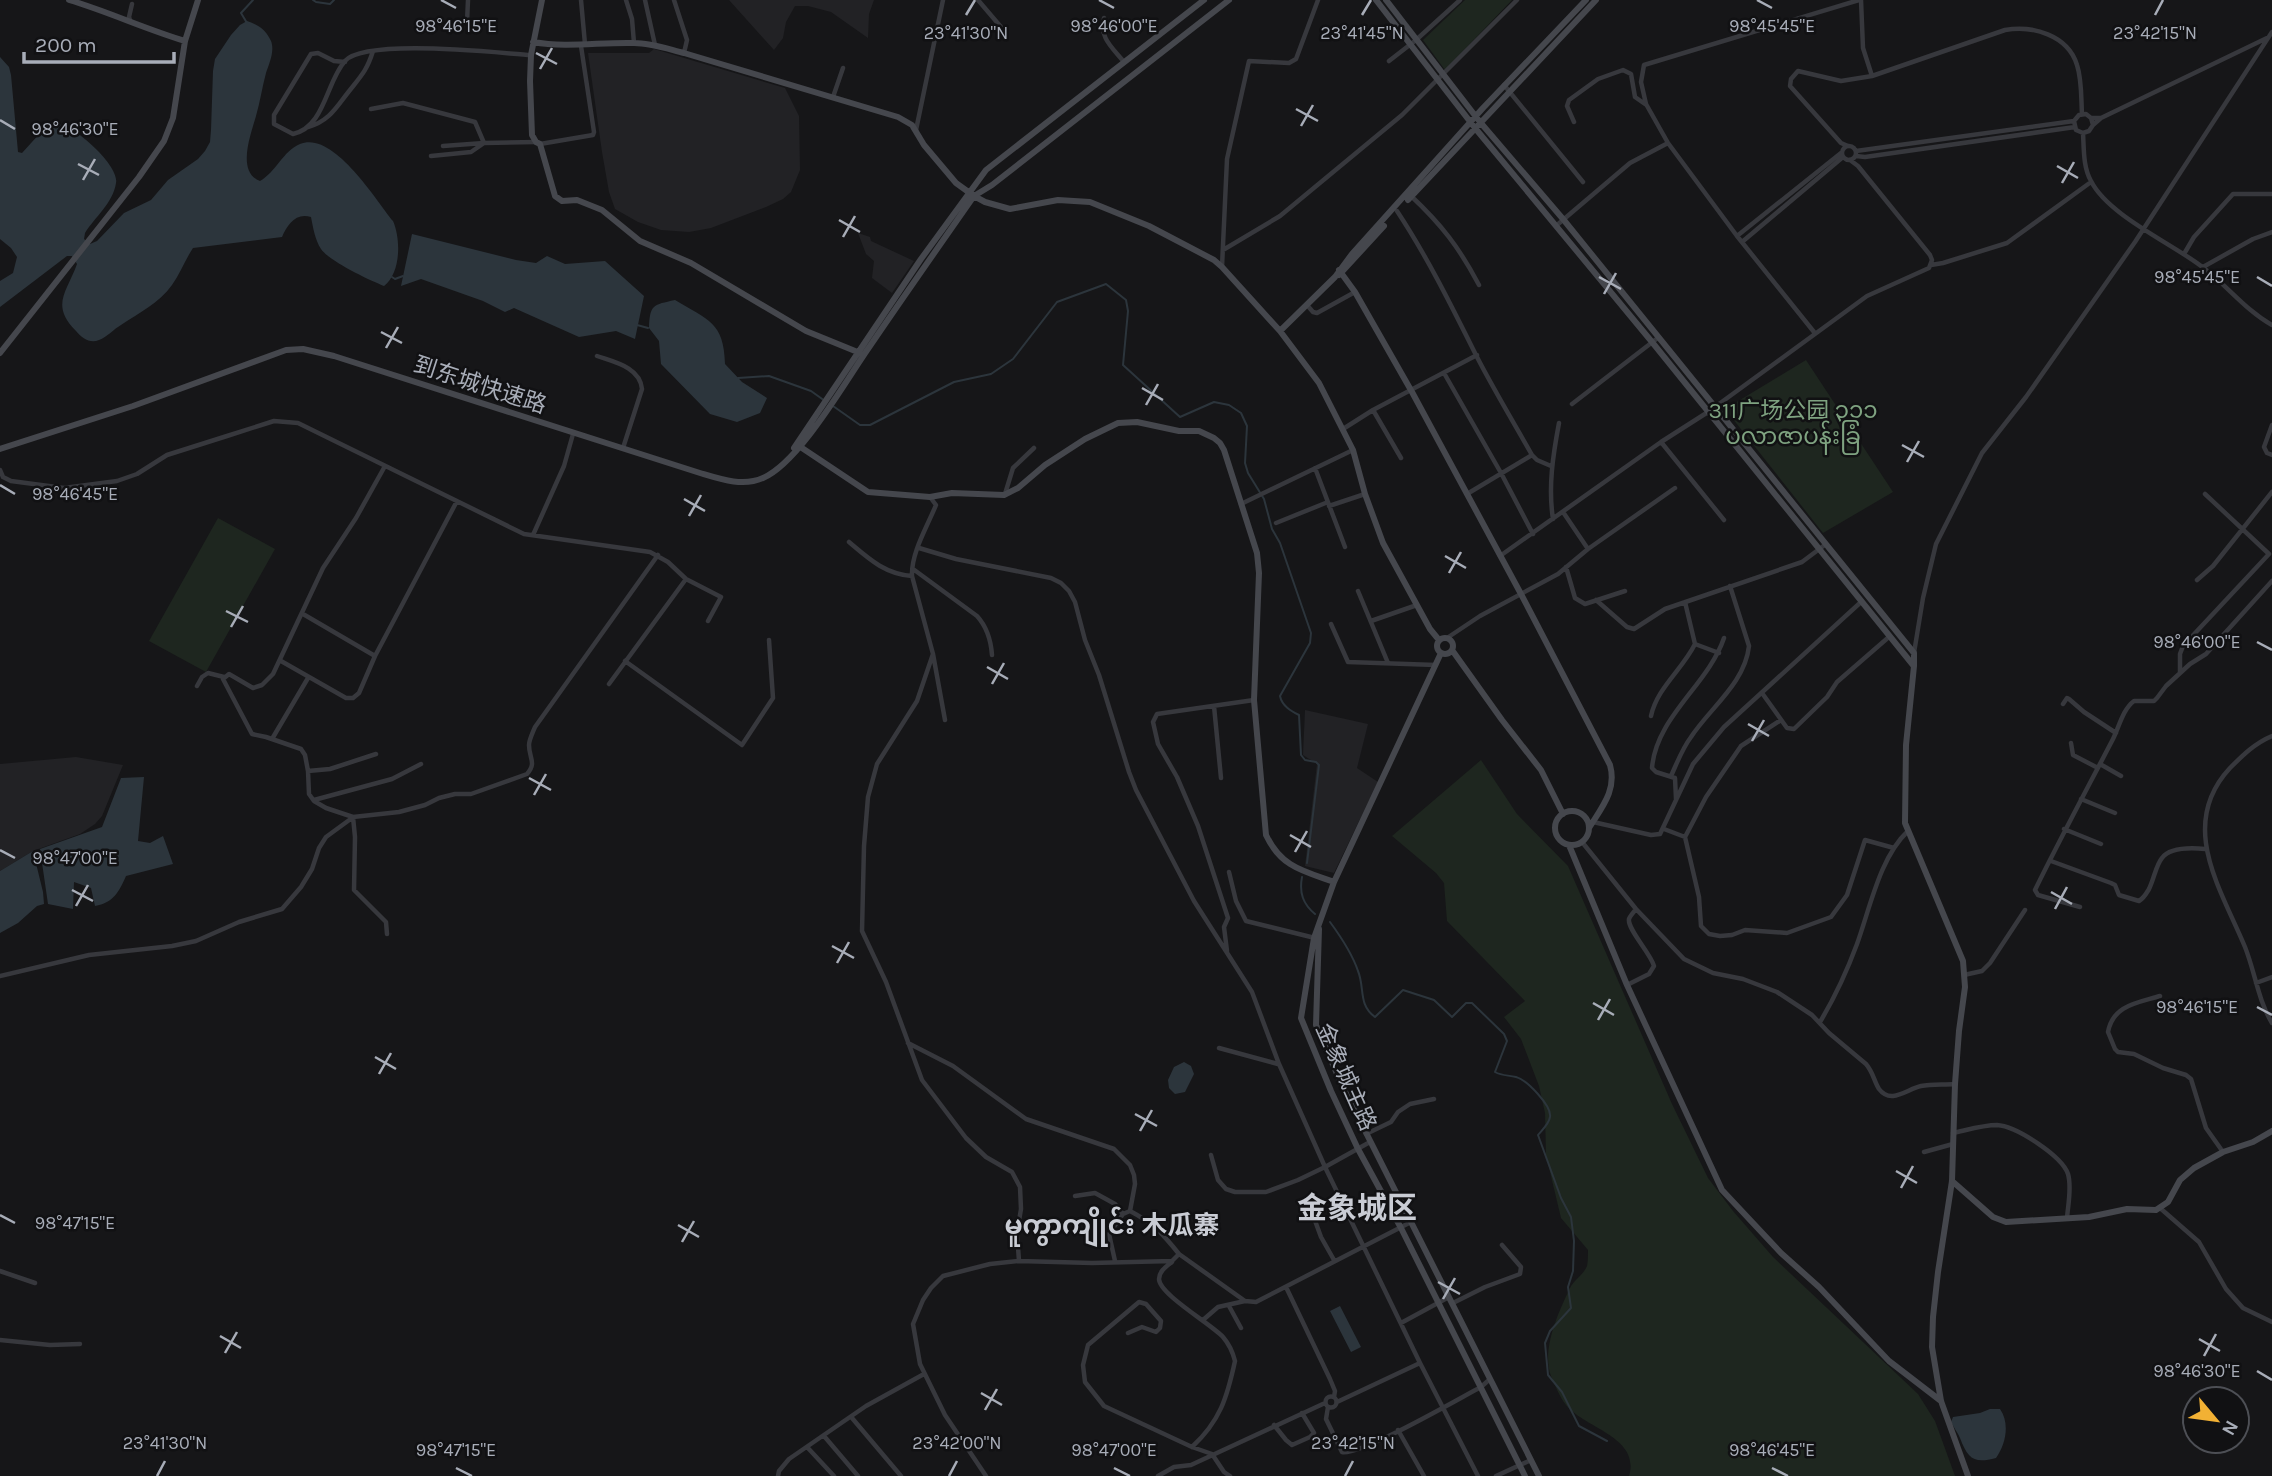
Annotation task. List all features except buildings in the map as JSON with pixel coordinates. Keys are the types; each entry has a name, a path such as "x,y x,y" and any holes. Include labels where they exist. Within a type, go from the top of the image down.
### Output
{"main road":[{"path":"69,0 106,11 149,31 185,41"},
{"path":"0,353 139,177 164,141 173,118 185,41 198,0"},
{"path":"542,0 531,55 532,135 538,143 555,196 562,201 577,200 602,210 640,242 691,263 806,331 861,354"},
{"path":"825,408 986,170 1203,0"},
{"path":"971,194 1002,177 1229,0"},
{"path":"1376,0 1501,153 1563,219 1659,337 1708,412 1914,666"},
{"path":"1386,0 1413,42"},
{"path":"1341,271 1586,0"},
{"path":"1506,88 1596,0"},
{"path":"1389,18 1396,13"},
{"path":"533,42 551,45 635,43 656,46 684,52 898,117 916,130 940,166 971,194 1010,209 1058,200 1090,202 1149,226 1214,260 1280,331 1319,383 1353,450 1383,543 1430,629 1452,642 1452,650 1542,770 1563,814"},
{"path":"1525,181 1540,205 1623,307 1652,342 1715,407 1914,653 1906,745 1905,823 1963,961 1964,975 1955,1084 1952,1181 1933,1317 1933,1347 1941,1401 1968,1476"},
{"path":"1280,331 1341,271 1410,195"},
{"path":"1540,205 1546,200"},
{"path":"1596,274 1604,269"},
{"path":"1341,271 1412,391 1610,765 1613,774 1611,792 1587,836 1582,842 1569,845"},
{"path":"1623,307 1630,302"},
{"name":"到东城快速路","path":"0,449 134,406 286,351 303,349 365,365 700,474 744,482 752,482 773,473 799,446 825,408"},
{"name":"到东城快速路","path":"786,460 825,408"},
{"path":"799,446 868,492 930,497 952,493 1004,495 1018,488 1045,465 1103,429 1118,423 1137,422 1180,431 1199,431 1214,438 1224,450 1257,552 1259,572 1254,700 1266,835 1272,847 1298,870 1334,882"},
{"path":"1753,468 1760,462"},
{"path":"1786,509 1793,503"},
{"path":"1443,639 1437,646 1441,653 1447,654 1452,650"},
{"name":"金象城主路","path":"1441,653 1334,882 1319,923 1301,1018 1323,1073 1359,1149 1525,1476"},
{"path":"1591,825 1578,813 1571,811 1557,820 1555,831 1560,840 1569,845 1627,985 1722,1190 1889,1361 1941,1401"},
{"name":"金象城主路","path":"1316,938 1316,1025 1366,1134 1539,1476"},
{"path":"1323,1073 1334,1067"},
{"path":"1952,1181 1993,1217 2006,1222 2089,1217 2127,1209 2145,1211 2160,1208 2168,1202 2180,1180 2187,1174 2223,1152 2253,1142 2272,1131"}],"street":[{"path":"467,22 468,0"},
{"path":"443,146 538,143 593,135 581,0"},
{"path":"626,0 635,43"},
{"path":"645,0 656,46"},
{"path":"674,0 687,40 684,52"},
{"path":"978,0 1001,27"},
{"path":"1223,267 1227,159 1249,61 1289,63 1296,58 1318,0"},
{"path":"1389,61 1460,0"},
{"path":"1223,250 1280,216 1402,115 1517,0"},
{"path":"1814,332 1737,236 1668,143 1646,104 1642,82 1644,65 1860,0 1863,48 1872,76"},
{"path":"916,130 944,1"},
{"path":"131,21 128,18 132,4"},
{"path":"1104,18 1101,29 1104,36 1124,62"},
{"path":"2082,114 2075,57 2060,41 2040,31 2020,27 1872,76 1841,81 1798,71 1793,75 1790,86 1841,143 1844,151 1854,156 1866,157 1898,149 2018,132 2074,127 2083,133"},
{"path":"1914,653 1936,544 1982,453 2026,397 2144,229 2272,32"},
{"path":"2083,133 2089,131 2101,118 2268,38"},
{"path":"306,128 314,120 345,62 361,53 390,49 442,49 531,55"},
{"path":"345,62 334,61 318,52 311,54 274,115 274,124 293,134 328,118 365,72 373,51"},
{"path":"833,97 842,68"},
{"path":"1574,122 1567,106 1569,100 1598,79 1623,70 1631,74 1635,97 1646,104"},
{"path":"1506,88 1583,182"},
{"path":"371,109 403,103 462,117 475,122 484,143"},
{"path":"2082,114 2101,118"},
{"path":"2018,132 2074,121 2082,114"},
{"path":"2091,118 2093,125"},
{"path":"2074,121 2074,127"},
{"path":"2083,133 2085,166 2091,182 2109,203 2203,267 2272,325"},
{"path":"431,156 471,152 484,143"},
{"path":"1556,225 1630,163 1668,143"},
{"path":"1737,236 1844,151 1853,147 1858,166 1930,255 1931,265"},
{"path":"1742,242 1844,151"},
{"path":"1500,556 1708,412 1814,332 1867,296 1927,270 1931,265 2007,243 2091,182"},
{"path":"2184,254 2194,237 2233,194 2272,194"},
{"path":"1410,195 1444,228 1463,254 1479,285"},
{"path":"1397,211 1463,325 1532,456 1552,466"},
{"path":"2203,267 2253,239 2272,232"},
{"path":"1307,305 1312,312 1317,313 1355,292"},
{"path":"1572,404 1659,337"},
{"path":"1343,429 1373,410 1477,355"},
{"path":"597,356 625,366 635,373 641,382 642,389 622,449"},
{"path":"1444,373 1533,534"},
{"path":"1373,410 1401,458"},
{"path":"0,470 3,477 11,481 64,488 117,481 137,474 167,455 274,421 298,423 513,529 533,535 658,555 686,579 721,597 708,621"},
{"path":"1553,519 1550,504 1552,466 1559,423"},
{"path":"2272,425 2264,447 2267,453 2272,455"},
{"path":"533,535 564,466 573,434"},
{"path":"1661,442 1724,520"},
{"path":"1004,495 1013,468 1034,448"},
{"path":"1241,503 1353,450"},
{"path":"1467,494 1532,456"},
{"path":"197,687 202,677 208,673 224,677 229,674 253,688 262,685 273,674 323,568 356,518 384,466"},
{"path":"1315,468 1345,547"},
{"path":"1443,639 1558,574 1588,549 1675,488"},
{"path":"2197,580 2213,566 2272,492"},
{"path":"1276,523 1365,494"},
{"path":"2180,673 2179,654 2183,646 2271,553 2204,494"},
{"path":"930,497 936,505 912,568 912,576 933,654 945,720"},
{"path":"281,661 346,698 353,698 359,692 375,656 457,501"},
{"path":"1563,511 1588,549"},
{"path":"849,542 875,564 897,575 912,576"},
{"path":"1596,600 1631,629 1665,609 1685,601 1802,562 1825,544"},
{"path":"919,548 956,559 1051,579 1061,583 1069,591 1075,602 1084,640 1099,675 1136,790 1194,901 1252,992 1279,1064 1325,1167 1478,1476"},
{"path":"224,677 223,681 252,734 301,749 308,771 309,794 314,801 326,808 353,817 398,812 455,793 471,794 527,774 532,769 529,745 535,727 658,555"},
{"path":"1566,567 1577,600 1587,604 1625,591"},
{"path":"912,568 977,616 988,636 992,655"},
{"path":"609,684 686,579"},
{"path":"2081,907 2035,892 2064,829 2130,703 2154,701 2180,673 2206,654 2272,581"},
{"path":"1671,776 1688,741 1731,688 1748,655 1749,646 1730,586"},
{"path":"1358,591 1388,663"},
{"path":"1651,716 1658,696 1687,659 1695,644 1685,601"},
{"path":"1591,825 1651,835 1660,834 1693,764 1705,747 1861,602"},
{"path":"1371,621 1417,605"},
{"path":"303,614 375,656"},
{"path":"1331,625 1349,662 1436,665"},
{"path":"1762,693 1787,728 1794,729 1827,697 1837,682 1890,636"},
{"path":"1676,800 1675,781 1671,776 1656,772 1652,768 1656,752 1675,713 1719,653 1724,638"},
{"path":"625,661 742,745 773,698 769,640"},
{"path":"1695,644 1719,653"},
{"path":"933,654 917,701 877,764 868,797 862,931 886,982 922,1080 966,1138 986,1157 1012,1172 1020,1187 1021,1209 1017,1233 1019,1261"},
{"path":"272,739 308,678"},
{"path":"2063,704 2064,700 2069,699 2116,733"},
{"path":"1227,954 1223,936 1228,918 1208,853 1177,777 1158,744 1153,722 1157,714 1254,700"},
{"path":"1213,706 1221,778"},
{"path":"1780,720 1741,746 1706,797 1685,836 1699,897 1701,926 1709,934 1720,936 1745,930 1787,933 1831,917 1847,895 1865,840 1894,848"},
{"path":"2272,736 2246,751 2225,774 2211,794 2205,822 2205,849 2272,1023"},
{"path":"2071,743 2073,755 2121,776"},
{"path":"308,771 330,769 376,754"},
{"path":"314,801 392,779 421,764"},
{"path":"2081,799 2115,813"},
{"path":"353,817 354,890 386,922 387,934"},
{"path":"0,976 89,955 196,941 239,922 282,909 302,887 313,869 319,848 326,837 353,817"},
{"path":"1664,829 1685,836"},
{"path":"2064,829 2101,844"},
{"path":"1820,1022 1842,984 1874,892 1894,848 1908,831"},
{"path":"1582,842 1636,909 1684,959 1713,973 1765,986 1789,999 1820,1022 1871,1069 1882,1092 1899,1096 1924,1086 1955,1084"},
{"path":"2051,861 2111,883 2115,885 2119,895 2139,901 2143,900 2162,858 2168,853 2191,848 2205,849"},
{"path":"1230,872 1236,901 1247,921 1316,938"},
{"path":"1627,985 1650,974 1654,966 1644,945 1630,927 1630,917 1636,909"},
{"path":"1964,975 1982,971 2025,910"},
{"path":"2256,983 2272,977"},
{"path":"2160,996 2118,1011 2108,1032 2115,1049 2122,1054 2141,1056 2191,1079 2206,1128 2223,1152"},
{"path":"908,1043 953,1066 1026,1119 1114,1149 1130,1165 1133,1175 1135,1184 1130,1211"},
{"path":"1219,1048 1279,1064"},
{"path":"1366,1134 1391,1122 1398,1112 1410,1104 1434,1099"},
{"path":"1953,1133 2001,1126 2045,1148 2064,1166 2069,1177 2067,1218"},
{"path":"1211,1155 1218,1180 1226,1189 1266,1192 1298,1180 1370,1142"},
{"path":"1924,1152 1953,1144"},
{"path":"1075,1196 1095,1193 1115,1204 1123,1214"},
{"path":"1310,1207 1321,1237 1334,1260"},
{"path":"2160,1208 2199,1242 2226,1289 2243,1308 2272,1322"},
{"path":"1115,1261 1108,1234 1123,1214 1130,1211"},
{"path":"1130,1211 1161,1231 1179,1254 1245,1301"},
{"path":"1203,1320 1218,1307 1245,1301 1256,1302 1412,1222"},
{"path":"1401,1323 1439,1304 1520,1274 1521,1267 1502,1245"},
{"path":"1179,1254 1161,1271 1160,1283 1174,1300 1223,1338 1235,1361 1228,1391 1215,1423 1192,1447"},
{"path":"985,1476 945,1415 924,1374 913,1335 913,1324 931,1288 943,1276 990,1264 1019,1261 1172,1261"},
{"path":"0,1271 35,1283"},
{"path":"1158,1476 1174,1467 1191,1465 1302,1413 1327,1405 1334,1407 1335,1391 1286,1287"},
{"path":"1128,1333 1142,1327 1156,1332 1161,1321 1146,1304 1139,1302 1088,1345 1083,1365 1085,1382 1104,1406 1212,1454 1224,1472 1230,1476"},
{"path":"1228,1306 1241,1328"},
{"path":"0,1340 80,1345"},
{"path":"1420,1363 1336,1400 1329,1397 1326,1419 1345,1454 1481,1387 1490,1378"},
{"path":"778,1476 789,1459 866,1406 924,1374"},
{"path":"1274,1425 1286,1440 1293,1445 1297,1444 1314,1433 1302,1413"},
{"path":"852,1418 901,1476"},
{"path":"1398,1430 1424,1476"},
{"path":"824,1436 859,1476"},
{"path":"807,1447 834,1476"},
{"path":"1496,1476 1531,1460"}],"shaded area":[{"path":"729,0 874,0 869,14 868,38 831,12 808,6 795,6 786,22 783,38 774,50"},
{"path":"247,21 264,31 271,41 272,49 247,152 249,170 260,181 294,147 313,142 326,147 339,157 365,184 396,228 398,255 390,280 384,286 325,254 316,238 311,217 301,216 293,221 282,237 193,248 175,281 161,297 96,341 89,341 81,336 64,314 63,298 77,264 72,256 67,256 0,307 0,281 13,273 17,257 0,239 0,57 9,67 11,75 18,152 22,153 50,126 61,125 92,145 115,175 116,183 111,197 85,233 84,239 90,244 97,241 124,213 151,200 168,180 205,151 210,142 215,59 231,35"},
{"path":"654,49 785,88 799,116 800,170 791,192 766,207 711,228 689,232 661,230 638,222 615,209 602,152 588,53 649,53"},
{"path":"858,233 914,261 892,293 872,278 874,261 866,254"},
{"path":"412,234 536,263 547,256 565,264 605,261 644,296 635,339 616,331 579,337 514,308 505,312 483,301 421,279 401,286"},
{"path":"675,300 712,324 721,339 725,364 742,382 767,398 760,413 737,422 710,414 661,364 659,341 649,328 650,314 657,305"},
{"path":"1305,710 1368,724 1357,768 1378,782 1334,873 1305,866 1317,764 1303,755"},
{"path":"76,757 123,765 102,816 80,834 33,851 0,871 0,764"},
{"path":"144,777 138,841 150,843 163,836 173,864 126,876 115,896 101,905 95,906 91,888 74,882 73,909 48,904 40,849 102,827 121,778"},
{"path":"33,851 44,904 37,906 18,923 0,933 0,871"},
{"path":"1184,1062 1191,1066 1194,1074 1185,1092 1175,1094 1169,1088 1168,1080 1174,1067"},
{"path":"1340,1306 1361,1347 1351,1352 1330,1311"},
{"path":"2000,1409 2003,1415 2006,1427 2004,1440 1996,1458 1977,1460 1966,1451 1951,1422 1953,1417"}],"green space":[{"path":"1465,0 1512,0 1445,70 1423,40"},
{"name":"311广场公园 ၃၁၁ ပလာဇာပန်းခြံ","path":"1806,360 1893,492 1823,533 1725,409"},
{"path":"218,518 275,549 206,672 149,641"},
{"path":"1481,760 1517,814 1568,866 1672,1104 1708,1178 1773,1257 1918,1394 1935,1421 1955,1476 1629,1476 1627,1452 1619,1442 1574,1413 1564,1402 1551,1376 1548,1355 1557,1319 1570,1288 1587,1266 1588,1250 1561,1218 1546,1155 1545,1113 1539,1086 1521,1039 1504,1017 1525,1001 1447,921 1444,883 1436,873 1392,836"}],"waterway":[{"path":"247,23 241,13 253,0"},
{"path":"313,0 330,4 334,0"},
{"path":"392,277 395,279 403,276"},
{"path":"833,406 860,425 870,425 954,382 991,374 1013,359 1057,302 1106,284 1126,300 1128,311 1123,365 1180,417 1214,402 1229,405 1241,413 1247,426 1245,463 1248,473 1264,499 1272,529 1280,543 1311,633 1310,643 1280,696 1285,705 1299,715 1301,755 1305,760 1319,765 1307,863"},
{"path":"637,325 648,328"},
{"path":"738,378 769,376 811,391 825,401"},
{"path":"1302,877 1303,898 1315,914"},
{"path":"1330,922 1353,958 1360,977 1364,1002 1375,1017 1403,990 1434,1000 1452,1017 1466,1003 1472,1003 1504,1034 1507,1041 1495,1072 1521,1079 1538,1094 1550,1112 1547,1124 1538,1135 1561,1198 1571,1217 1574,1241 1573,1271 1568,1287 1571,1308 1550,1331 1545,1343 1548,1375 1562,1392 1579,1426 1607,1441"}],"district":[{"name":"金象城区","path":"1357,1208"},
{"name":"မူကွာကျိုင်း 木瓜寨","path":"1112,1225"}]}
